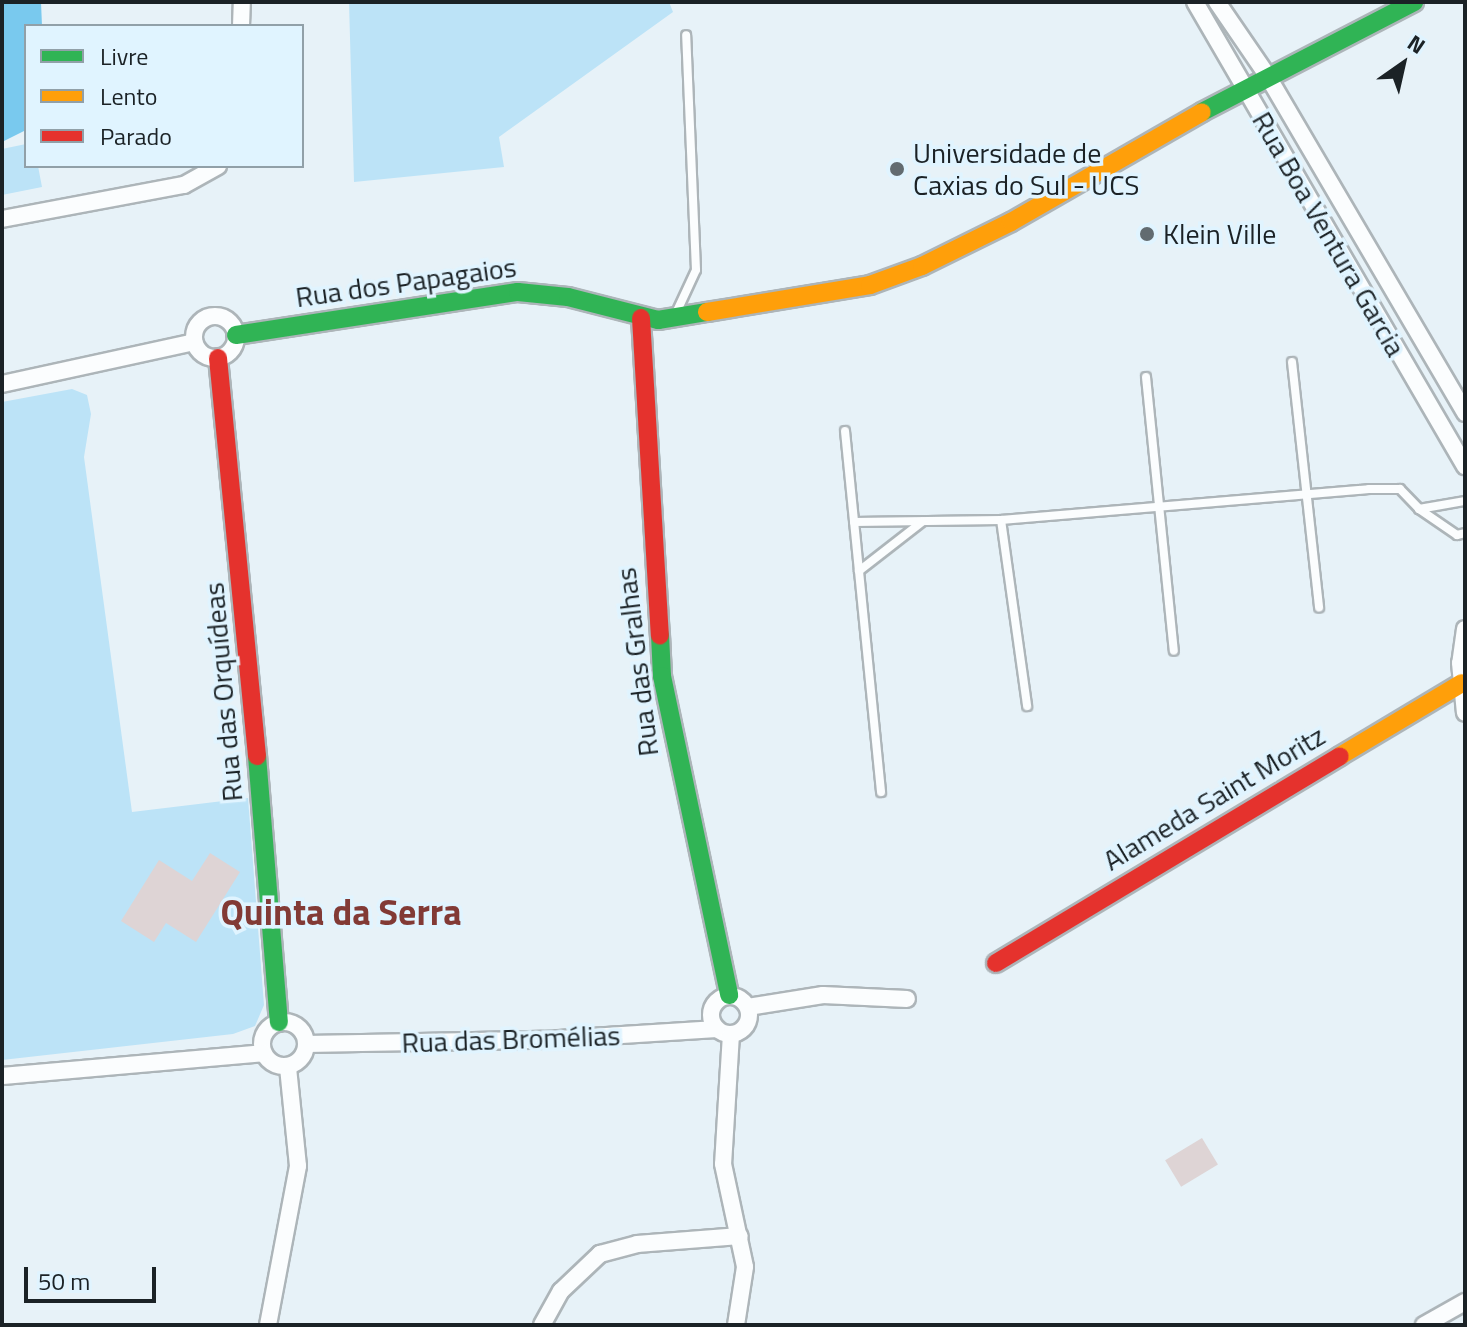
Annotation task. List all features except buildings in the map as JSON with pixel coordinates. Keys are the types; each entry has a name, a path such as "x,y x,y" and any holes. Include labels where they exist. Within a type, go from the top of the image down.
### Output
{"street":[{"path":"241,24 242,2"},
{"name":"Rua Boa Ventura Garcia","path":"1195,2 1465,466"},
{"name":"Rua Boa Ventura Garcia","path":"1217,2 1267,75 1465,413"},
{"name":"Rua dos Papagaios","path":"236,335 518,292 568,297 641,318 672,319 870,285 922,266 1011,222 1267,75 1414,2"},
{"path":"2,219 184,185 214,168"},
{"path":"207,317 229,322 236,335 231,350 218,358 203,354 194,342 196,327 207,317"},
{"name":"Rua das Gralhas","path":"641,318 662,676 729,995"},
{"path":"2,384 194,342"},
{"name":"Rua das Orquídeas","path":"218,358 249,652 279,1022"},
{"path":"1465,629 1462,683 1465,713"},
{"name":"Alameda Saint Moritz","path":"996,963 1462,683"},
{"path":"736,1325 745,1276 740,1236 723,1164 724,1032 712,1008 729,995 748,1007 823,995 907,999"},
{"path":"724,1032 749,1022 748,1007"},
{"path":"279,1022 300,1030 306,1044 301,1059 288,1067 273,1064 263,1053 262,1037 279,1022"},
{"name":"Rua das Bromélias","path":"306,1044 543,1040 724,1032"},
{"path":"2,1076 263,1053"},
{"path":"268,1325 298,1166 288,1067"},
{"path":"542,1325 577,1272 600,1254 637,1244 740,1236"},
{"path":"1424,1325 1465,1302"}],"lane":[{"path":"672,319 696,270 686,35"},
{"path":"1292,362 1319,608"},
{"path":"1146,377 1156,509 1174,651"},
{"path":"845,431 881,792"},
{"path":"854,522 1001,520 1156,509 1305,493 1400,489 1419,509 1457,535 1465,533"},
{"path":"1419,509 1465,501"},
{"path":"1001,520 1027,706"},
{"path":"859,571 922,521"}],"shaded area":[{"path":"349,2 669,2 673,12 499,137 504,167 354,182"},
{"path":"24,144 24,168 38,168 42,187 2,195 2,149"},
{"path":"72,389 87,395 91,414 84,457 132,812 248,798 264,1005 255,1026 233,1034 2,1060 2,402"}],"water":[{"path":"2,2 41,2 42,24 24,24 24,131 2,142"}],"traffic: fast":[{"path":"1202,112 1414,2"},
{"path":"236,335 518,292 568,297 658,320 707,312"},
{"path":"660,635 662,676 729,995"},
{"path":"257,756 279,1022"}],"traffic: slow":[{"path":"707,312 870,285 922,266 1011,222 1202,112"},
{"path":"1340,756 1462,683"}],"traffic: jam":[{"path":"641,318 660,635"},
{"path":"218,358 257,756"},
{"path":"996,963 1340,756"}],"place":[{"name":"Universidade de Caxias do Sul - UCS","path":"897,169"},
{"name":"Klein Ville","path":"1147,234"}],"district":[{"name":"Quinta da Serra","path":"341,912"}]}
